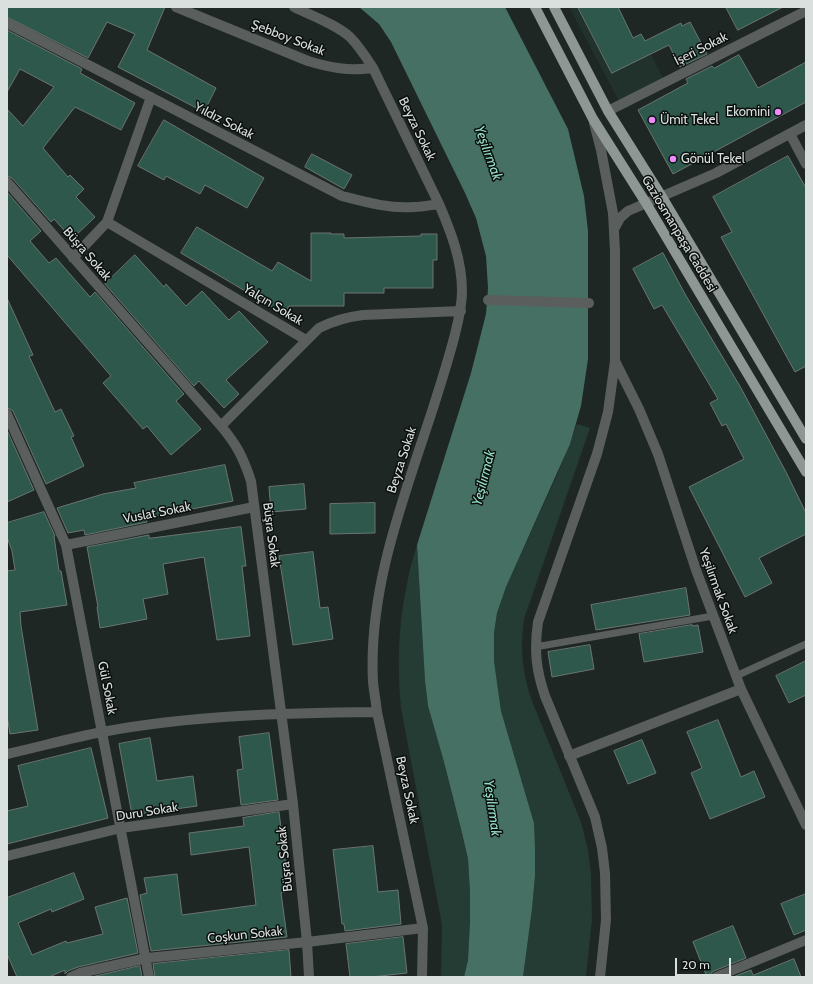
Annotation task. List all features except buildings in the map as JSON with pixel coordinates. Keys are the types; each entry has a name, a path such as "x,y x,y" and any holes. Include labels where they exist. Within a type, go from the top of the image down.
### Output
{"main road":[{"name":"Gaziosmanpaşa Caddesi","path":"535,7 593,119 646,203 806,472"},
{"name":"Gaziosmanpaşa Caddesi","path":"554,7 608,111 662,197 806,439"}],"street":[{"name":"Şebboy Sokak","path":"176,7 320,65 356,70 372,68"},
{"name":"Beyza Sokak","path":"294,7 332,26 349,37 361,50 372,68 439,204 449,227 460,262 462,289 461,311 446,365 392,536 381,578 376,614 374,648 373,682 378,712 423,928 422,977"},
{"name":"İşeri Sokak","path":"608,111 806,10"},
{"name":"Yıldız Sokak","path":"7,23 342,196 371,204 393,207 413,207 439,204"},
{"path":"73,258 107,222 151,97"},
{"path":"593,119 609,191 614,229 615,361 604,431 544,603 538,622 535,647 539,677 569,756 595,817 602,848 605,873 606,920 600,977"},
{"path":"614,229 620,218 628,211 716,173 806,126"},
{"path":"790,134 806,164"},
{"name":"Büşra Sokak","path":"7,182 221,426 232,440 243,459 251,481 293,804 307,942 308,977"},
{"name":"Yalçın Sokak","path":"107,222 306,340 319,328 332,321 348,317 461,311"},
{"path":"488,300 589,303"},
{"path":"221,426 306,340"},
{"name":"Yeşilırmak Sokak","path":"615,361 639,409 658,454 696,570 741,689 806,825"},
{"name":"Gül Sokak","path":"7,414 66,545 147,958 149,977"},
{"name":"Vuslat Sokak","path":"66,545 254,507"},
{"path":"569,756 741,689"},
{"path":"7,754 102,732 205,719 281,713 378,712"},
{"name":"Duru Sokak","path":"7,856 121,828 293,804"},
{"name":"Coşkun Sokak","path":"71,977 80,973 147,958 307,942 423,928"},
{"path":"716,977 806,940"}],"lane":[{"path":"535,647 713,616"},
{"path":"736,676 806,644"}],"shaded area":[{"path":"569,7 618,7 633,38 641,34 665,82 621,105"},
{"path":"577,424 590,428 524,619 522,650 524,670 532,701 581,822 588,850 591,874 592,919 586,977 523,977 535,876 534,823 501,711 494,661 494,633 497,613 506,587 558,473"},
{"path":"417,545 425,681 428,706 444,762 468,859 470,921 468,960 464,977 441,977 442,925 401,708 399,677 400,630 411,564"}],"water":[{"name":"Yeşilırmak","path":"359,7 505,7 568,129 584,196 588,231 588,359 581,406 570,444 506,587 497,613 494,633 494,661 501,711 534,823 535,876 523,977 464,977 468,960 470,921 468,859 444,762 428,706 425,681 417,545 471,373 486,314 488,288 486,256 476,218 465,193 391,42 379,24"}],"place":[{"name":"Ekomini","path":"778,112"},
{"name":"Ümit Tekel","path":"652,120"},
{"name":"Gönül Tekel","path":"673,159"}]}
